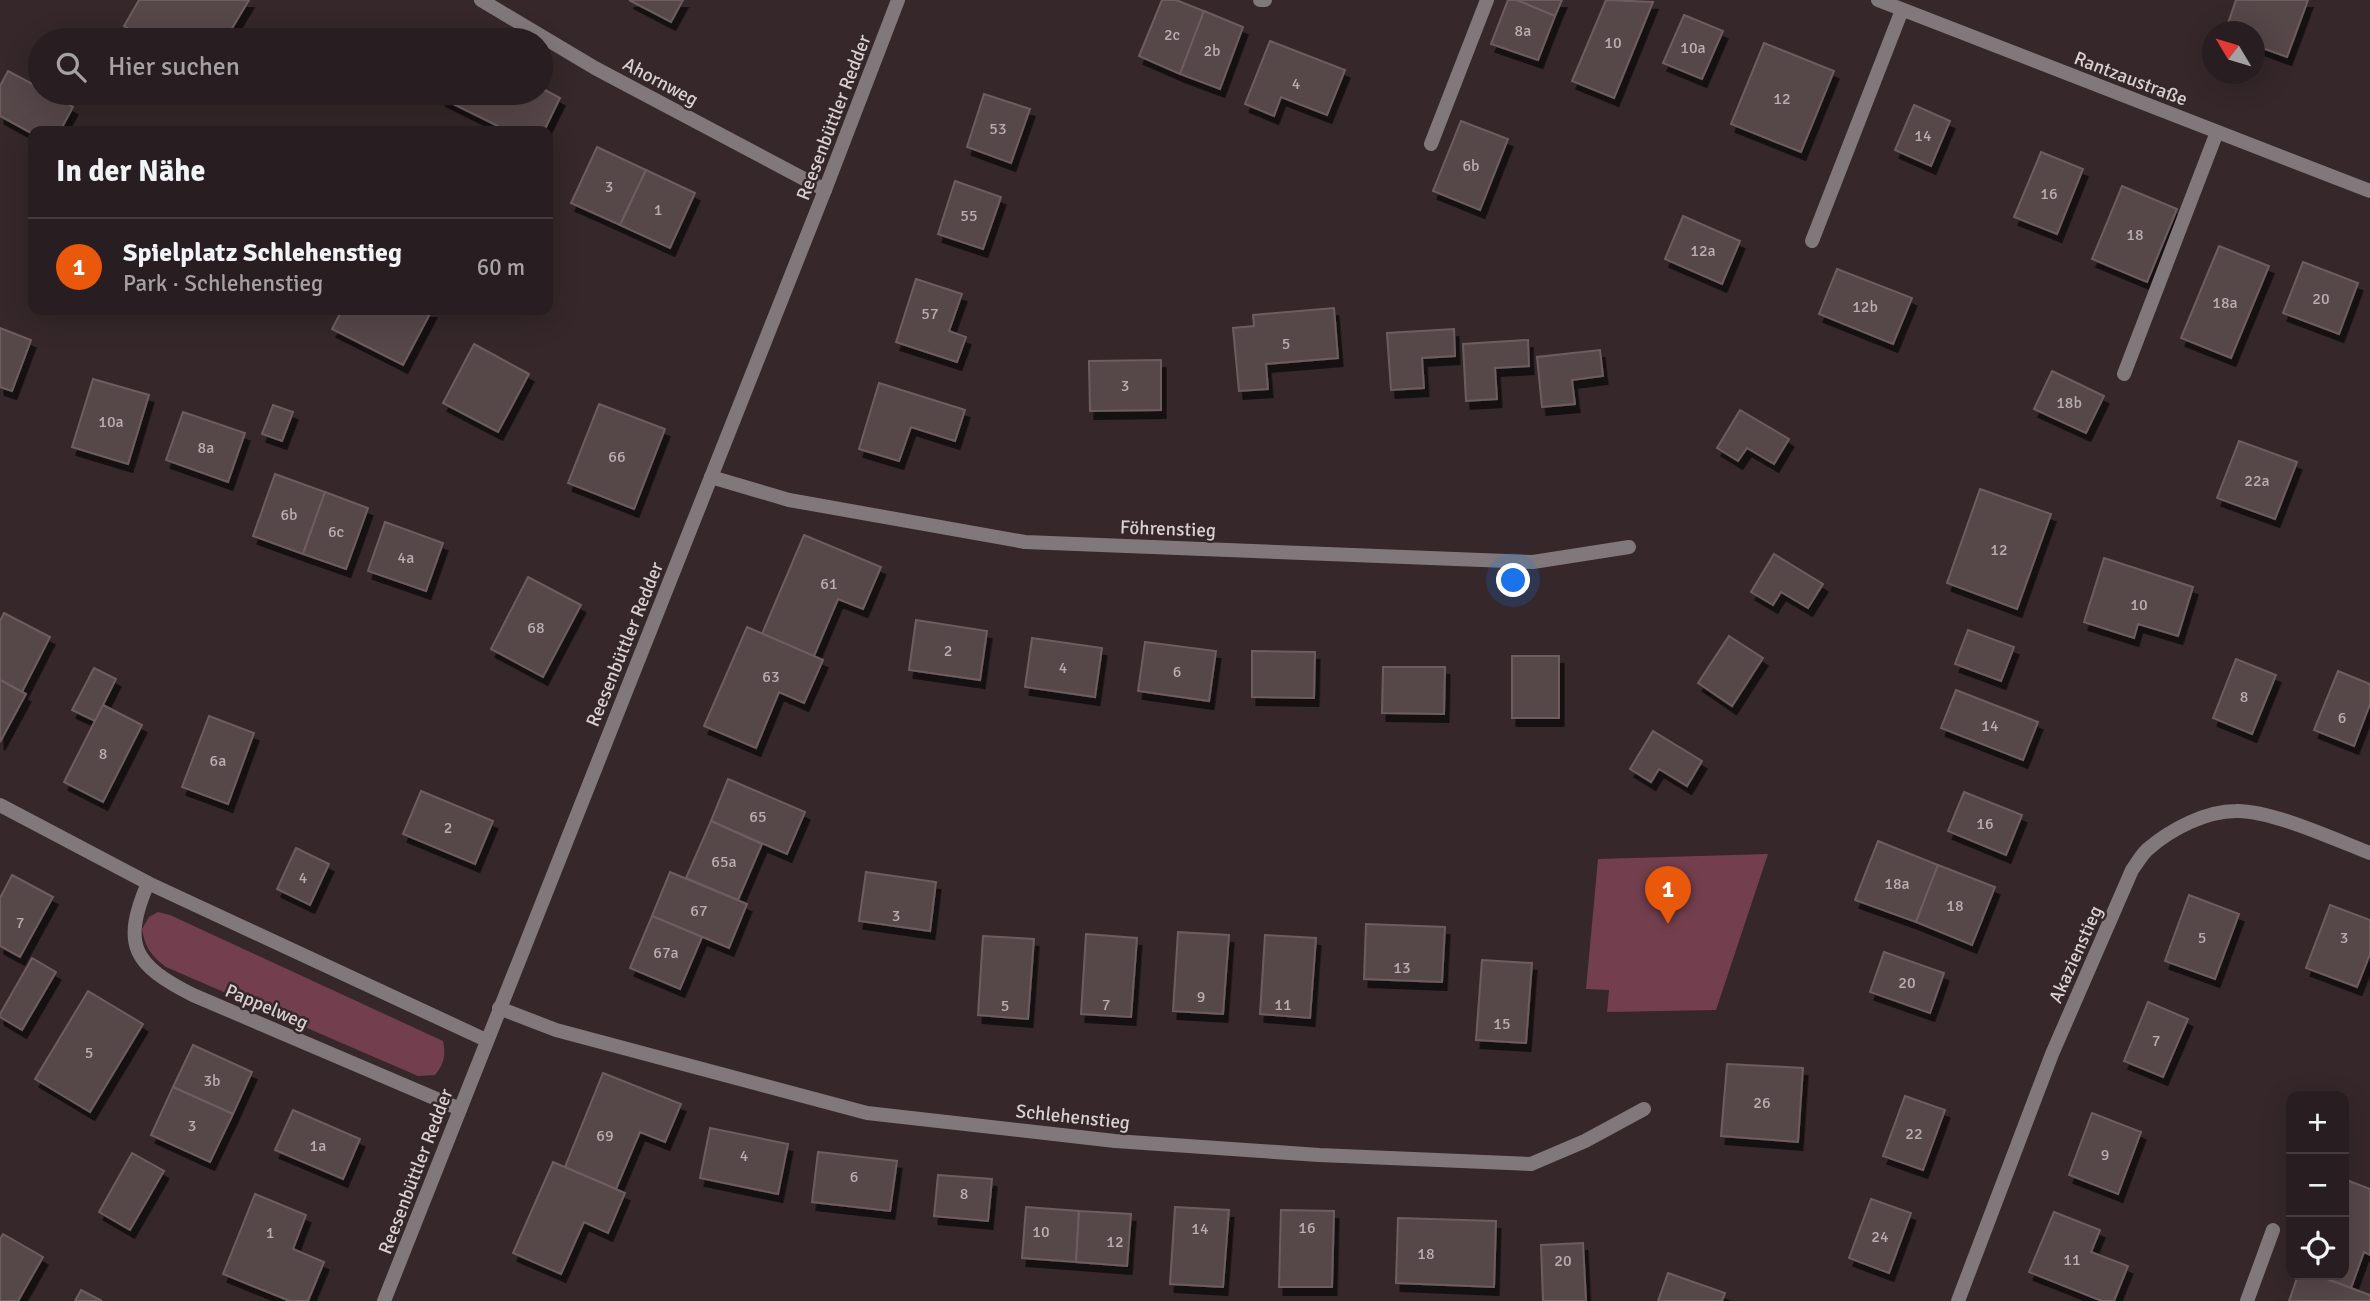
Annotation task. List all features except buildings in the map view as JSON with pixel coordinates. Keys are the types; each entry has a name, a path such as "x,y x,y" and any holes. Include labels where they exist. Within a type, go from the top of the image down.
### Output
{"street":[{"name":"Ahornweg","path":"481,0 528,28"},
{"name":"Reesenbüttler Redder","path":"384,1301 898,0"},
{"path":"1431,145 1487,0"},
{"name":"Rantzaustraße","path":"1878,0 2370,191"},
{"path":"1812,241 1902,10"},
{"name":"Ahornweg","path":"553,43 825,190"},
{"path":"2124,374 2217,131"},
{"name":"Föhrenstieg","path":"711,477 789,500 1025,542 1533,562 1629,547"},
{"path":"0,806 148,883 486,1040"},
{"name":"Akazienstieg","path":"1958,1301 2052,1054 2132,870 2147,849 2190,822 2237,810 2278,819 2370,853"},
{"name":"Pappelweg","path":"148,883 136,911 134,940 143,962 160,979 193,996 460,1109"},
{"name":"Schlehenstieg","path":"499,1008 556,1030 867,1113 1115,1141 1319,1155 1531,1164 1585,1141 1644,1109"},
{"path":"2247,1301 2273,1230"}],"shaded area":[{"path":"1768,854 1716,1010 1607,1012 1609,990 1586,989 1598,859"},
{"path":"158,912 170,915 443,1041 444,1060 435,1075 418,1076 166,967 150,951 142,929 149,917"}],"place":[{"name":"Spielplatz Schlehenstieg","path":"1668,924"}]}
